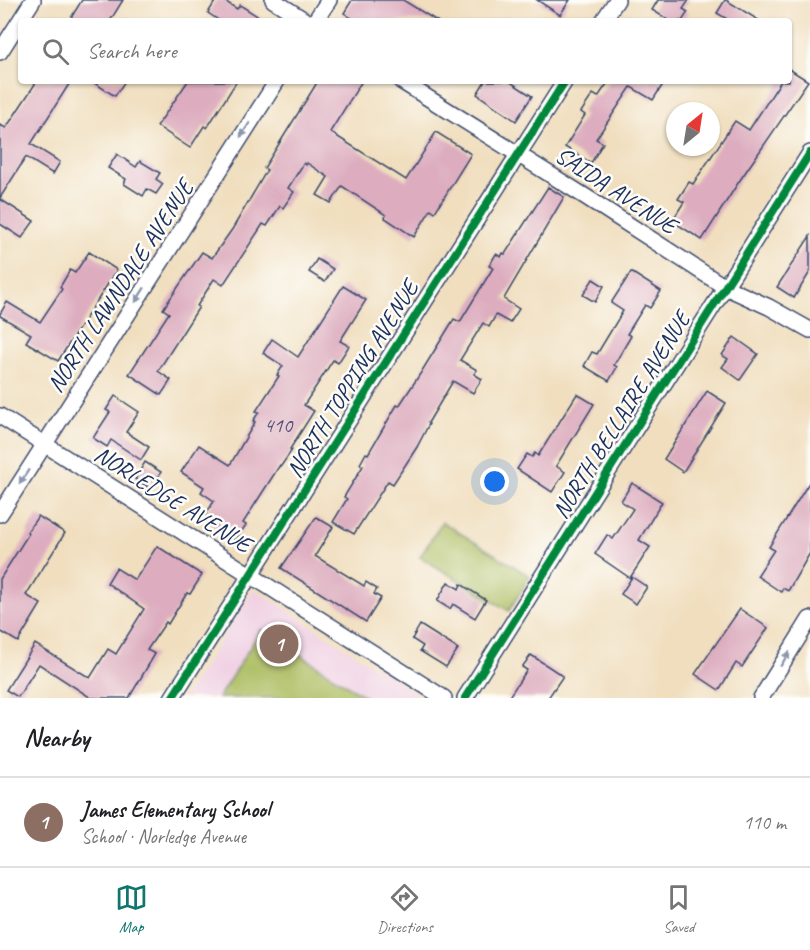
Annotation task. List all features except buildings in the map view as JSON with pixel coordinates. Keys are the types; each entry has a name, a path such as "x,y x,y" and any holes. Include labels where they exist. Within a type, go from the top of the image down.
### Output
{"street":[{"path":"22,18 33,0"},
{"path":"273,0 301,18"},
{"path":"317,18 329,0"},
{"path":"605,18 617,0"},
{"path":"0,52 18,24"},
{"name":"NORTH LAWNDALE AVENUE","path":"0,514 275,84"},
{"name":"SAIDA AVENUE","path":"406,84 725,287 769,307 810,330"},
{"name":"NORTH TOPPING AVENUE","path":"172,698 563,84"},
{"name":"NORTH BELLAIRE AVENUE","path":"465,698 810,153"},
{"name":"NORLEDGE AVENUE","path":"0,416 444,698"},
{"path":"761,698 810,619"}],"shaded area":[{"path":"254,589 423,698 184,698"}],"green space":[{"path":"442,522 530,576 509,611 420,557"},
{"path":"262,630 367,698 218,698"}],"cycle path":[{"path":"172,698 563,84"},
{"path":"465,698 810,153"}],"place":[{"name":"James Elementary School","path":"279,644"}]}
